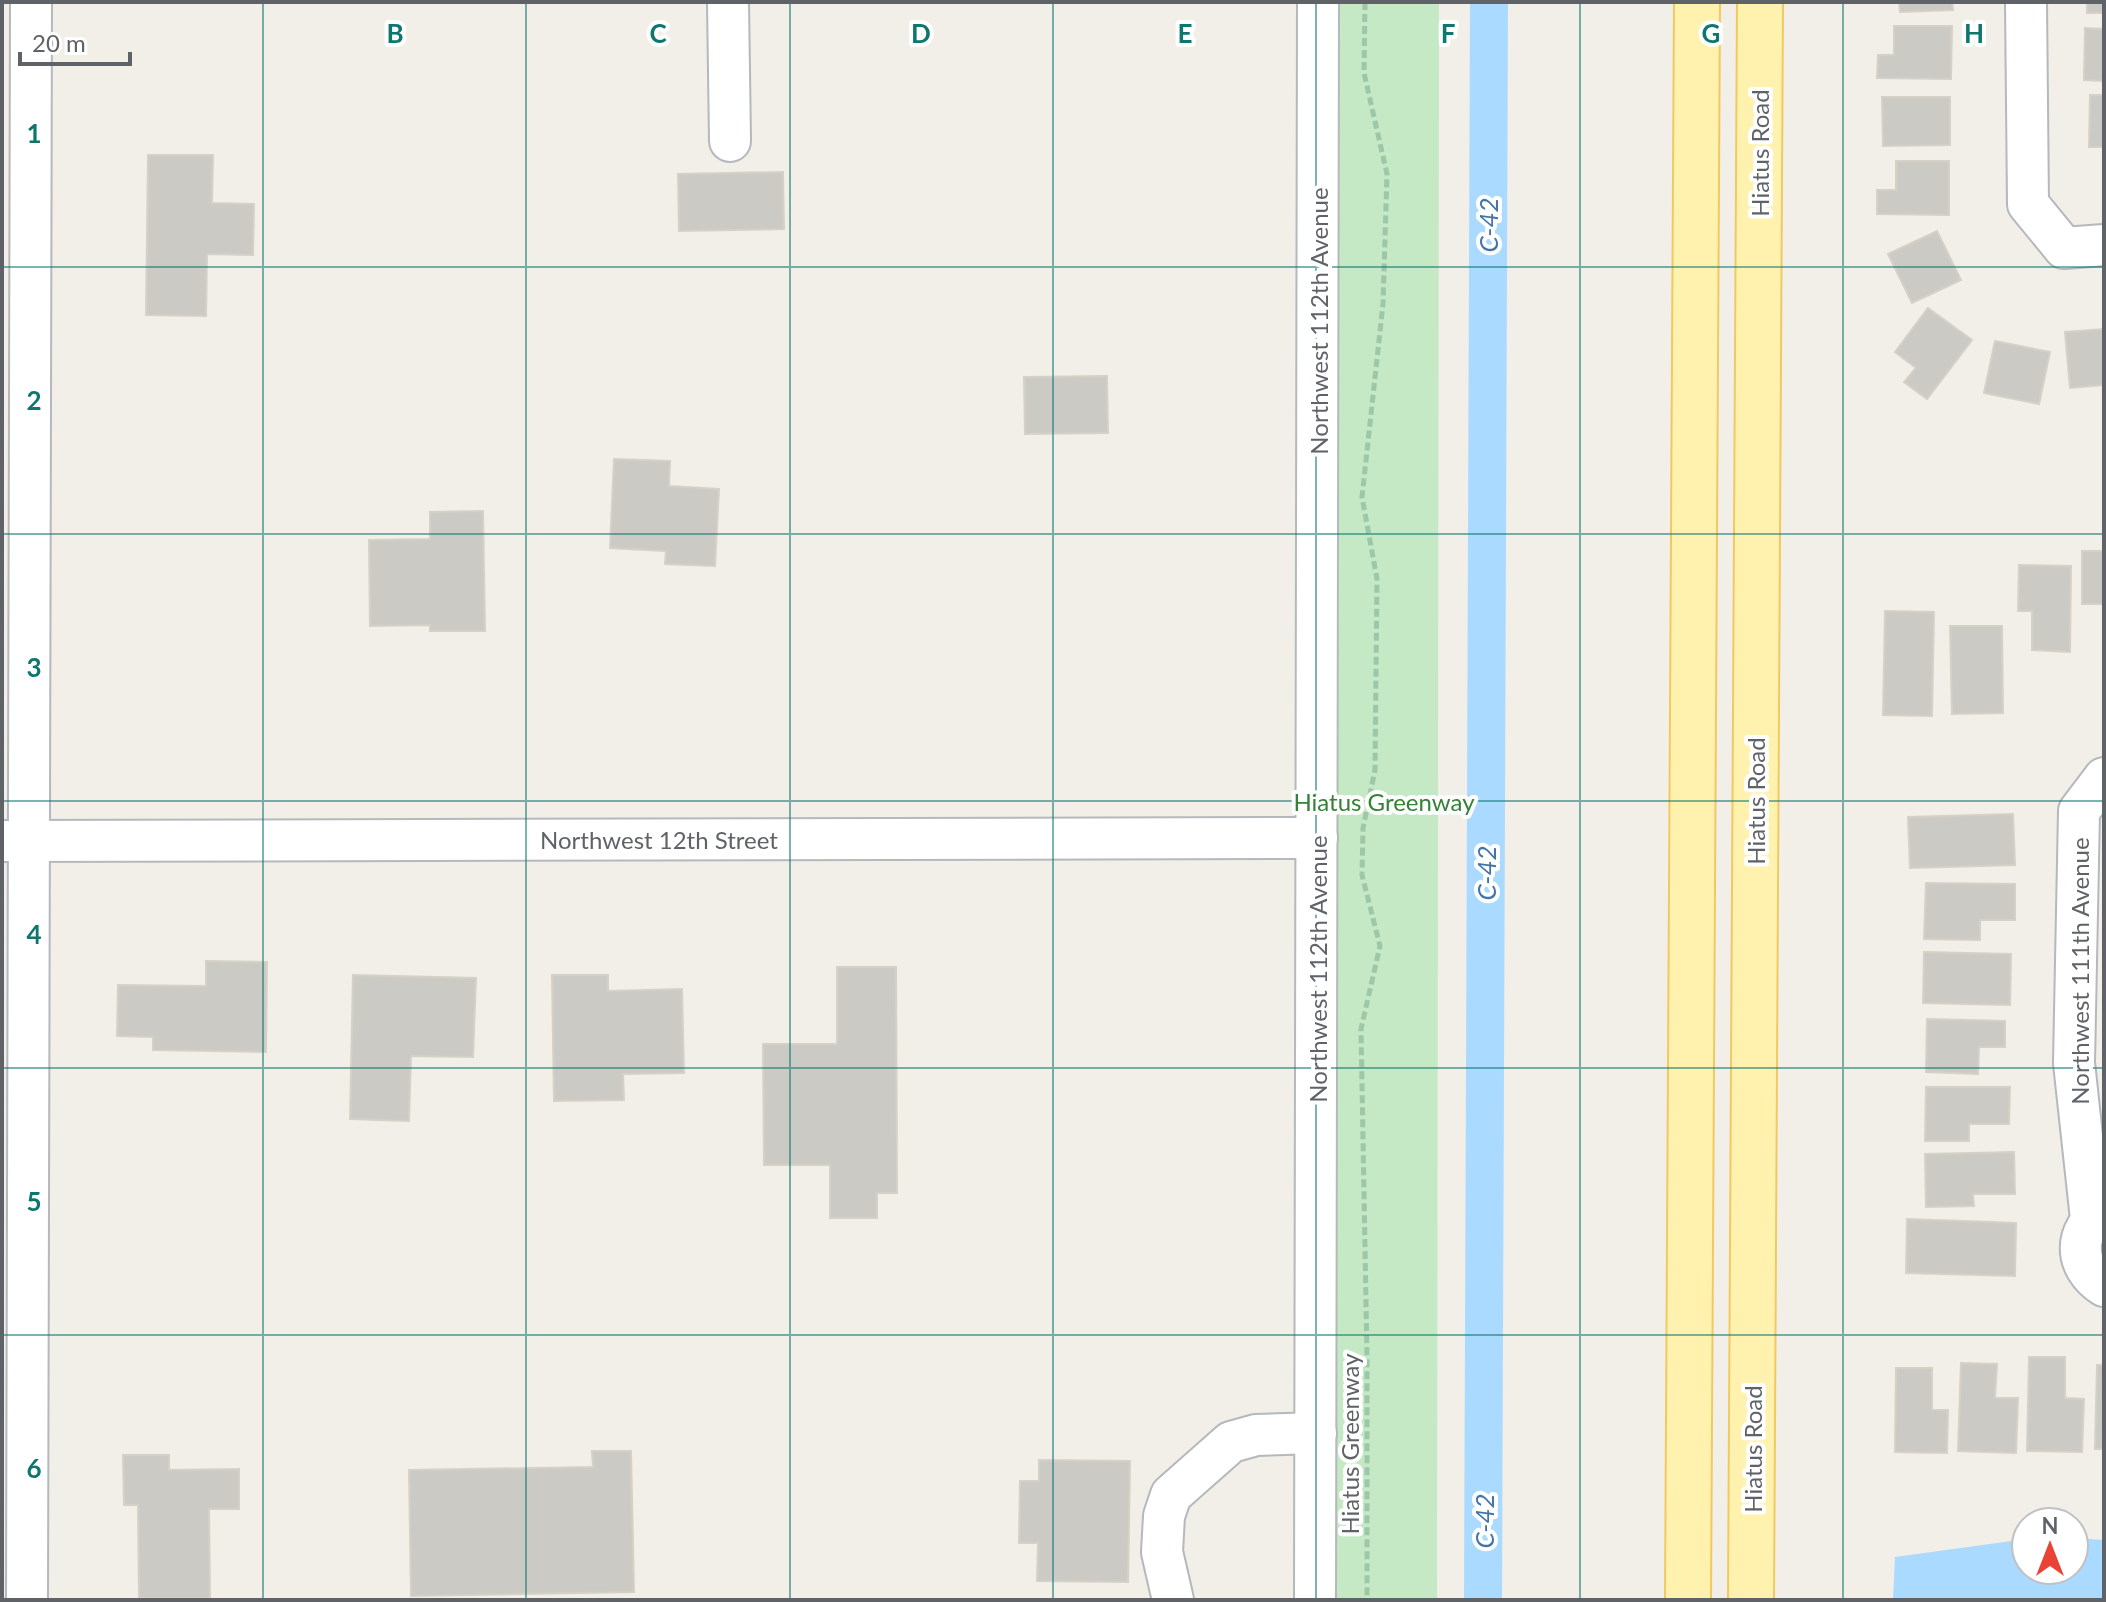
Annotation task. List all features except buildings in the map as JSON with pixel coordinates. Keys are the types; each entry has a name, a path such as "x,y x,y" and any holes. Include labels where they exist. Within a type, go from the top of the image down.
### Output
{"main road":[{"path":"1688,1600 1697,2"},
{"name":"Hiatus Road","path":"1751,1600 1760,2"}],"street":[{"path":"27,1600 16,841 31,2"},
{"path":"728,2 730,141"},
{"name":"Northwest 112th Avenue","path":"1315,1600 1318,2"},
{"path":"2026,2 2028,204 2064,248 2104,245"},
{"name":"Northwest 111th Avenue","path":"2104,778 2079,811 2098,1215 2084,1230 2080,1256 2092,1278 2104,1286"},
{"name":"Northwest 12th Street","path":"16,841 1317,838"},
{"path":"1173,1600 1162,1552 1164,1516 1171,1495 1231,1442 1256,1435 1316,1433"}],"path":[{"name":"Hiatus Greenway","path":"1365,2 1364,73 1387,174 1383,304 1362,497 1377,579 1375,770 1363,828 1362,875 1380,946 1361,1029 1367,1358 1367,1600"}],"green space":[{"name":"Hiatus Greenway","path":"1330,2 1439,2 1437,1600 1330,1600"}],"water":[{"path":"2090,1539 2104,1540 2104,1600 1893,1600 1895,1557 2010,1541 2010,1586 2090,1586"}],"waterway":[{"name":"C-42","path":"1483,1600 1489,2"}]}
